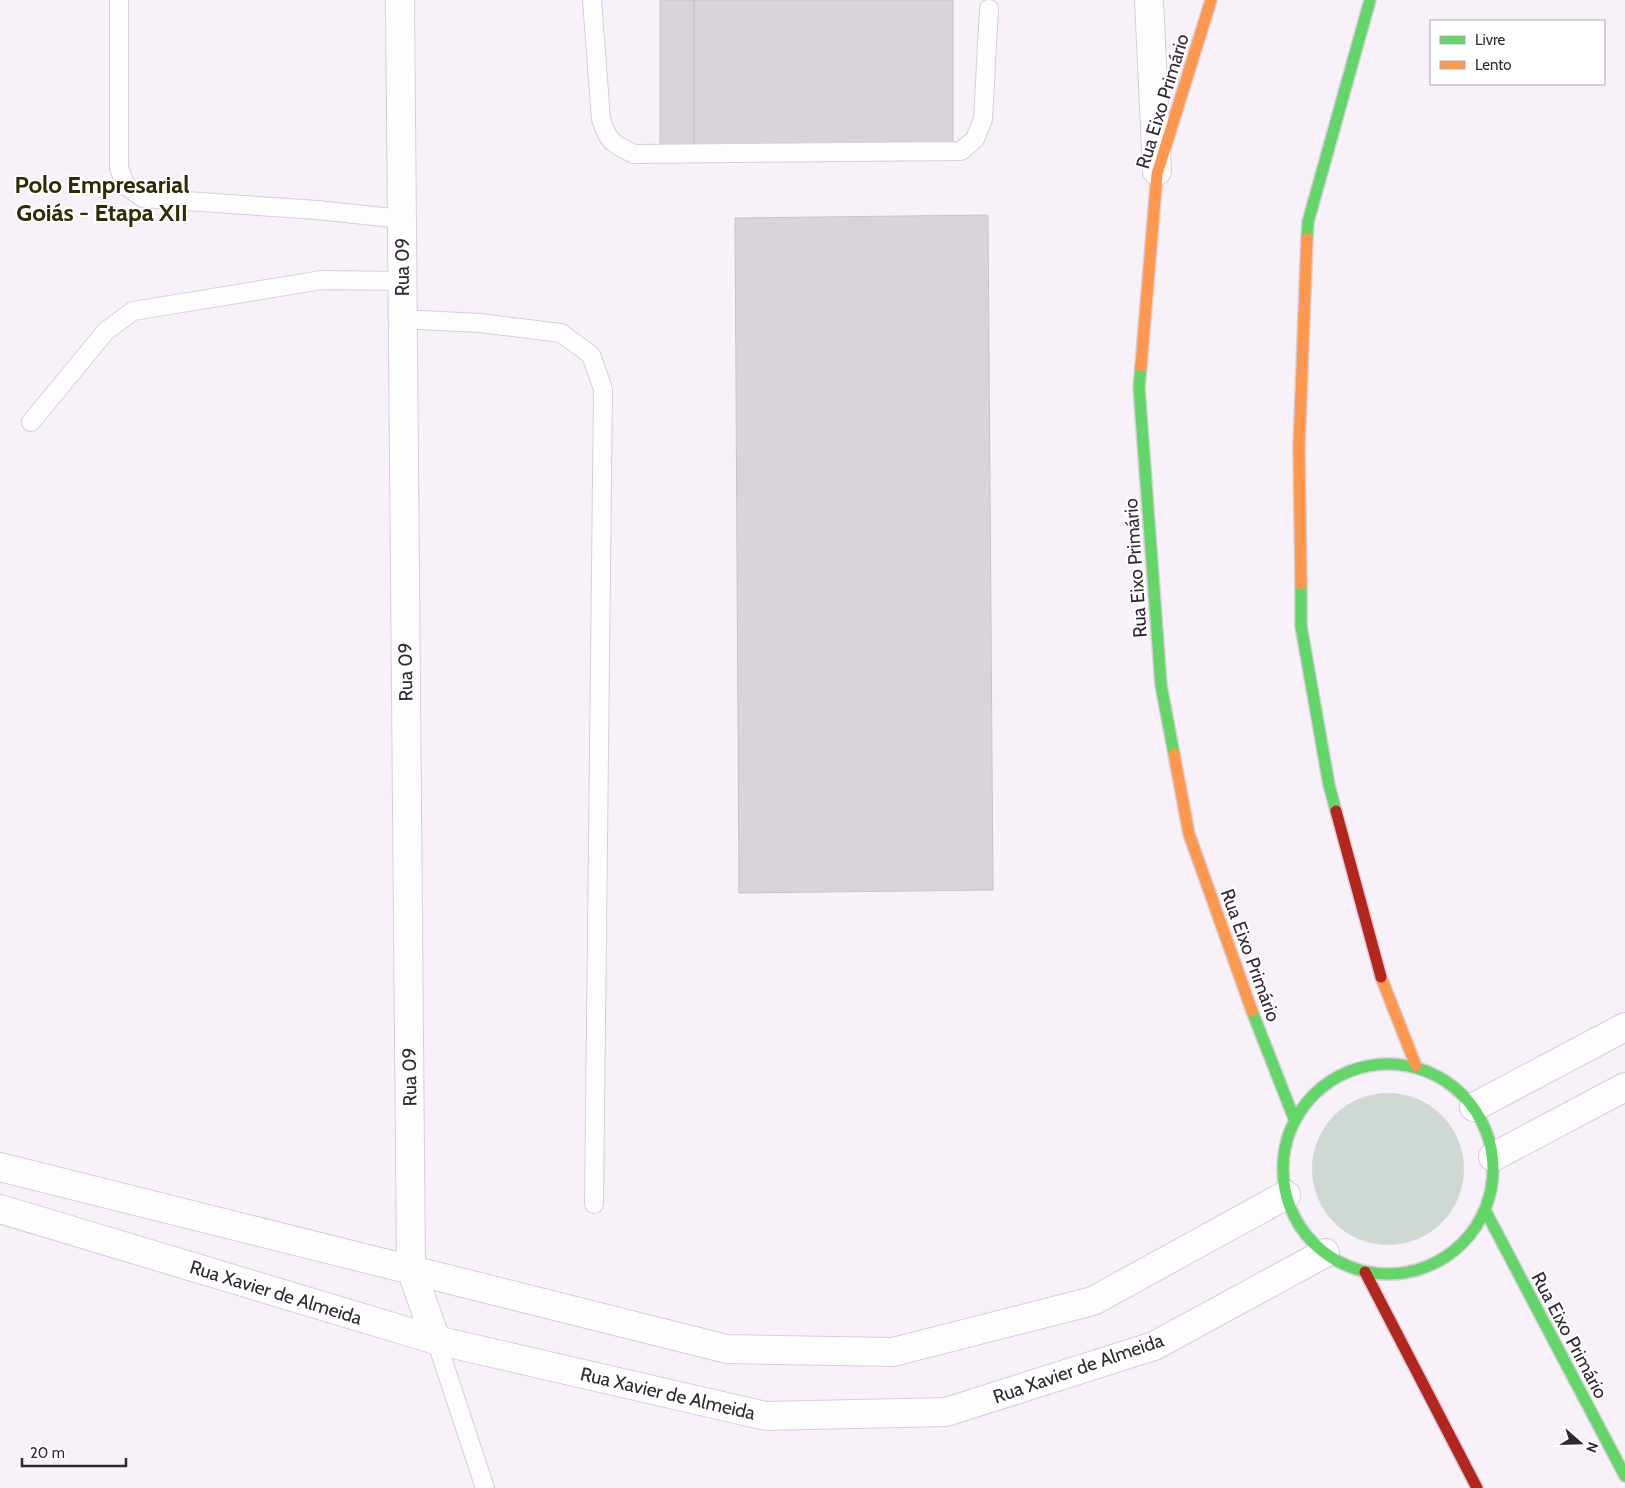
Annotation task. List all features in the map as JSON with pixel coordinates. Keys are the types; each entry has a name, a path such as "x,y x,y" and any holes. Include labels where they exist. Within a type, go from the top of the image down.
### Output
{"street":[{"name":"Rua 09","path":"400,0 411,1269 436,1340"},
{"path":"1149,0 1157,174"},
{"name":"Rua Eixo Primário","path":"1211,0 1157,174 1140,387 1161,685 1189,834 1234,965 1295,1121"},
{"path":"1370,0 1308,222 1299,448 1301,626 1331,794 1377,966 1416,1066"},
{"path":"1474,1107 1625,1027"},
{"path":"1381,1063 1416,1066 1449,1082 1474,1107 1487,1131 1493,1157 1492,1184 1485,1210 1470,1235 1448,1255 1422,1268 1394,1274 1365,1272 1344,1264 1325,1253 1305,1233 1290,1209 1286,1195 1284,1150 1295,1121 1316,1092 1346,1072 1381,1063"},
{"path":"1493,1157 1625,1087"},
{"path":"0,1167 727,1349 893,1352 1093,1300 1286,1195"},
{"name":"Rua Xavier de Almeida","path":"0,1209 436,1340 766,1416 946,1412 1154,1346 1325,1253"},
{"name":"Rua Eixo Primário","path":"1485,1210 1625,1476"},
{"path":"1365,1272 1477,1488"}],"lane":[{"path":"119,0 119,168 126,186 143,198 317,210 402,219"},
{"path":"592,0 601,119 605,132 612,144 634,154 961,151 975,139 982,119 989,10"},
{"path":"31,422 106,331 133,311 322,280 402,281"},
{"path":"402,319 480,323 561,333 590,355 603,389 594,1204"},
{"path":"436,1340 485,1488"}],"shaded area":[{"path":"1388,1093 1403,1094 1417,1098 1442,1115 1459,1140 1463,1154 1463,1184 1459,1198 1442,1223 1417,1240 1403,1244 1388,1245 1373,1244 1359,1240 1334,1223 1317,1198 1313,1184 1312,1169 1313,1154 1317,1140 1334,1115 1359,1098 1373,1094"}],"building":[{"path":"660,0 694,0 694,147 660,147"},
{"path":"694,0 953,0 953,145 694,147"},
{"path":"988,215 993,890 739,893 735,218"}],"traffic: fast":[{"path":"1307,238 1308,222 1370,0"},
{"path":"1141,366 1139,387 1161,685 1174,754"},
{"path":"1301,584 1301,626 1329,785 1336,811"},
{"path":"1252,1011 1295,1121"},
{"path":"1388,1064 1408,1066 1428,1072 1446,1082 1462,1095 1475,1111 1485,1129 1491,1149 1493,1169 1491,1189 1485,1209 1475,1227 1462,1243 1446,1256 1428,1266 1408,1272 1388,1274 1368,1272 1348,1266 1330,1256 1314,1243 1301,1227 1291,1209 1285,1189 1283,1169 1285,1149 1291,1129 1301,1111 1314,1095 1330,1082 1348,1072 1368,1066 1388,1064"},
{"path":"1485,1210 1625,1476"}],"traffic: slow":[{"path":"1141,366 1157,174 1211,0"},
{"path":"1301,584 1299,448 1307,238"},
{"path":"1174,754 1189,834 1252,1011"},
{"path":"1381,977 1416,1066"}],"traffic: jam":[{"path":"1336,811 1381,977"},
{"path":"1365,1272 1477,1488"}],"district":[{"name":"Polo Empresarial Goiás - Etapa XII","path":"102,199"}]}
